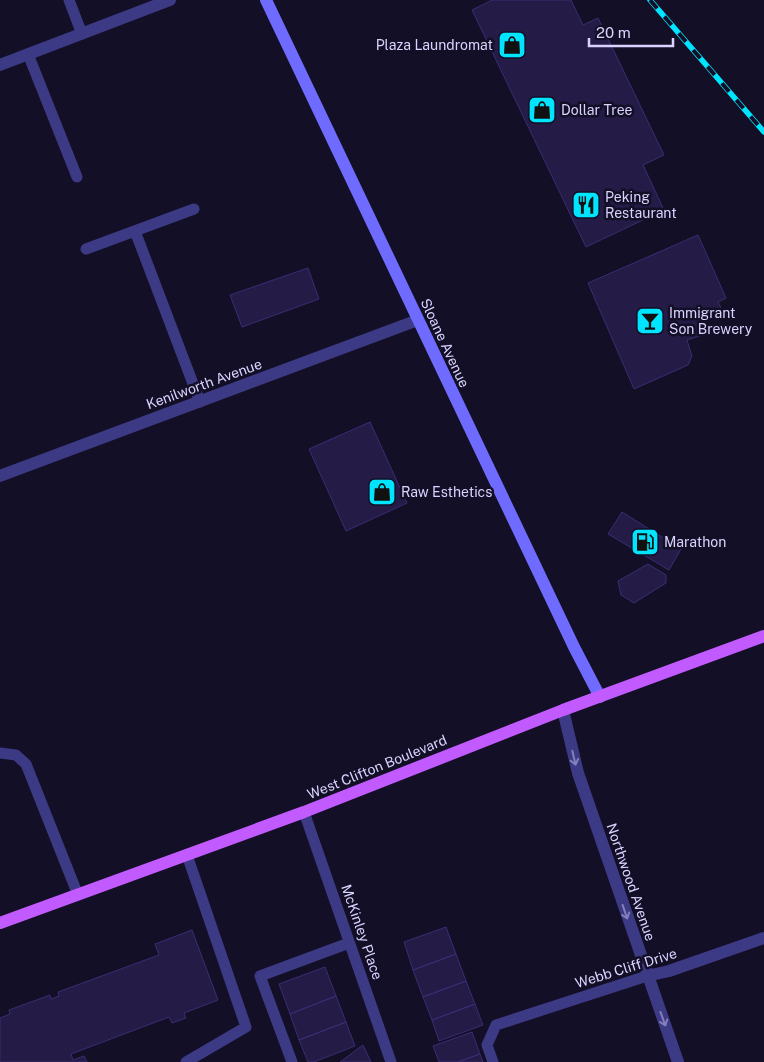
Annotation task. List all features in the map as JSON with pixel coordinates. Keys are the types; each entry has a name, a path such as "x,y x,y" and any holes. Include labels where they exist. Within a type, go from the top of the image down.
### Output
{"main road":[{"name":"Sloane Avenue","path":"266,0 574,647 600,697"},
{"name":"West Clifton Boulevard","path":"0,923 304,812 563,710 764,636"}],"street":[{"path":"0,65 170,0"},
{"name":"Kenilworth Avenue","path":"0,476 418,320"},
{"name":"Northwood Avenue","path":"563,710 578,773 678,1062"},
{"name":"Webb Cliff Drive","path":"647,976 669,971 764,938"}],"lane":[{"path":"69,0 82,34"},
{"path":"28,54 77,177"},
{"path":"86,249 194,209"},
{"path":"135,231 200,402"},
{"path":"0,753 16,755 26,764 78,895"},
{"name":"McKinley Place","path":"304,812 391,1062"},
{"path":"186,1062 246,1027 187,855"},
{"path":"292,1062 260,976 349,943"},
{"name":"Webb Cliff Drive","path":"493,1062 488,1045 496,1025 647,976"}],"building":[{"path":"492,0 571,0 583,25 598,18 664,155 643,165 664,210 586,247 472,10"},
{"path":"698,235 726,298 718,302 721,308 715,316 703,324 706,334 687,340 692,356 688,365 634,389 588,283"},
{"path":"308,268 319,299 242,327 230,295"},
{"path":"370,422 407,503 346,531 309,449"},
{"name":"Marathon","path":"622,512 681,549 669,570 608,534"},
{"path":"648,564 666,575 666,583 634,603 621,595 618,581"},
{"path":"446,927 456,954 413,970 404,942"},
{"path":"192,930 218,1000 184,1013 186,1018 172,1023 169,1017 71,1054 73,1060 84,1056 87,1062 0,1062 0,1018 10,1014 9,1010 50,995 51,999 59,996 58,992 159,955 155,944"},
{"path":"456,954 466,981 423,997 413,970"},
{"path":"325,967 336,996 290,1014 279,984"},
{"path":"466,981 475,1004 432,1020 423,997"},
{"path":"336,996 346,1022 299,1040 290,1014"},
{"path":"475,1004 483,1025 439,1041 432,1020"},
{"path":"346,1022 355,1046 314,1062 308,1062 299,1040"},
{"path":"472,1032 480,1054 458,1062 439,1062 433,1046"},
{"path":"363,1045 371,1062 340,1062"},
{"path":"480,1054 483,1062 458,1062"}],"railway":[{"path":"650,0 764,132"}],"place":[{"name":"Plaza Laundromat","path":"512,45"},
{"name":"Dollar Tree","path":"542,110"},
{"name":"Peking Restaurant","path":"586,205"},
{"name":"Immigrant Son Brewery","path":"650,321"},
{"name":"Raw Esthetics","path":"382,492"},
{"name":"Marathon","path":"645,542"}]}
